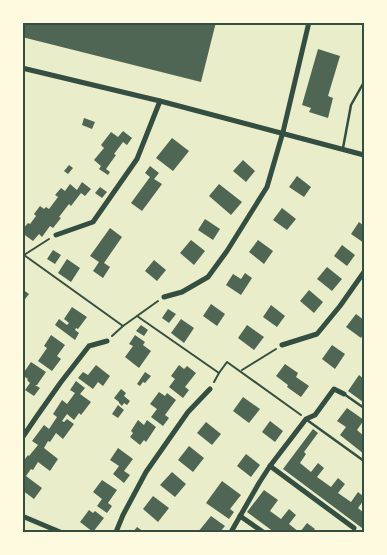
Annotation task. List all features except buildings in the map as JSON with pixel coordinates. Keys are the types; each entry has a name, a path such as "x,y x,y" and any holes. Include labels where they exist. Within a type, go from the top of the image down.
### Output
{"street":[{"path":"164,297 182,292 208,277 227,251 267,187 283,132 310,22"},
{"path":"22,68 283,132 364,155"},
{"path":"56,236 93,222 137,160 160,101"},
{"path":"282,345 317,334 364,272"},
{"path":"22,438 36,416 89,346 107,341"},
{"path":"116,532 146,472 188,412 210,389"},
{"path":"231,532 270,466 306,419 315,415 334,389 344,394"},
{"path":"270,466 354,528"},
{"path":"22,516 60,532"},
{"path":"240,516 263,532"}],"lane":[{"path":"343,149 351,105 364,82"},
{"path":"344,394 364,408"},
{"path":"306,419 364,461"}],"path":[{"path":"56,236 23,256 123,326"},
{"path":"107,341 123,326 164,297"},
{"path":"137,316 219,373"},
{"path":"241,371 282,345"},
{"path":"210,389 227,362 306,419"}]}
